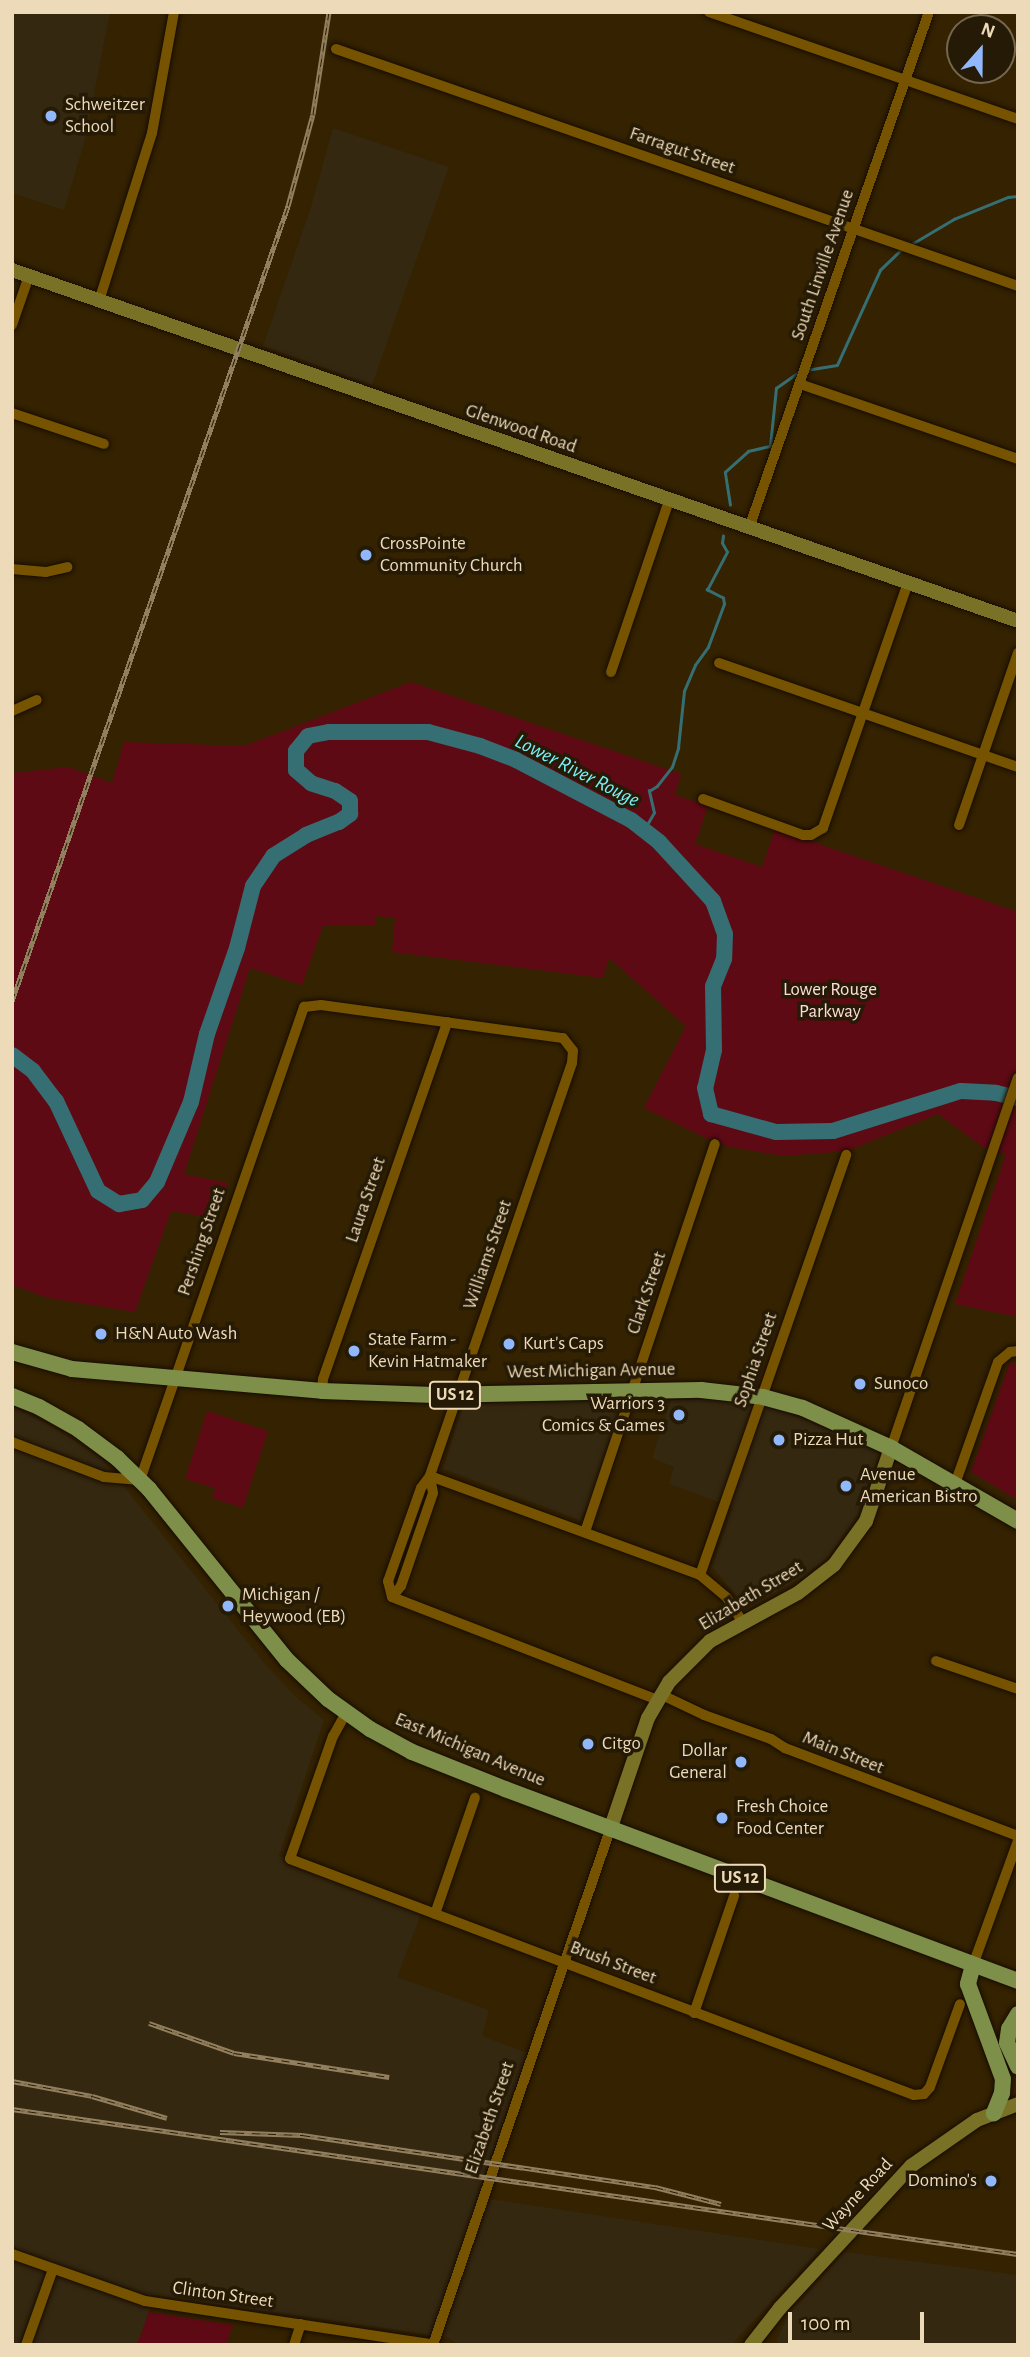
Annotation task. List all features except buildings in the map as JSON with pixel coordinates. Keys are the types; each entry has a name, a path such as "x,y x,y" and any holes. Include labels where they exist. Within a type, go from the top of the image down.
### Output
{"main road":[{"name":"West Michigan Avenue","path":"12,1352 72,1369 322,1391 457,1395 723,1391 763,1397 803,1408 891,1448 1018,1521"},
{"name":"East Michigan Avenue","path":"12,1396 39,1407 78,1429 139,1480 287,1660 315,1688 370,1729 412,1752 610,1830 1018,1981"},
{"path":"973,1965 968,1984 1003,2079 1002,2093 994,2113"},
{"path":"1018,2014 1009,2029 1007,2043 1018,2067"}],"street":[{"path":"99,301 152,134 174,12"},
{"path":"709,12 1018,119"},
{"name":"South Linville Avenue","path":"749,528 929,12"},
{"name":"Farragut Street","path":"336,49 1018,286"},
{"name":"Glenwood Road","path":"12,270 1018,621"},
{"path":"12,326 29,276"},
{"path":"800,384 1018,459"},
{"path":"12,413 104,444"},
{"path":"611,672 669,501"},
{"path":"12,569 46,572 67,567"},
{"path":"703,799 803,835 818,833 826,823 908,583"},
{"path":"959,825 1018,653"},
{"path":"719,663 1018,767"},
{"path":"12,711 37,701"},
{"name":"Pershing Street","path":"139,1480 304,1007 315,1004 447,1022"},
{"name":"Williams Street","path":"392,1597 401,1586 433,1493 430,1476 572,1063 571,1045 553,1036 447,1022"},
{"name":"Laura Street","path":"322,1391 323,1379 447,1022"},
{"name":"Elizabeth Street","path":"434,2344 610,1830 659,1697 692,1656 710,1641 809,1586 843,1556 870,1513 1018,1078"},
{"name":"Clark Street","path":"584,1532 715,1144"},
{"name":"Sophia Street","path":"700,1575 846,1155"},
{"path":"954,1484 998,1362 1010,1352 1018,1351"},
{"path":"12,1442 104,1477 139,1480"},
{"path":"430,1476 700,1575 727,1598 743,1623"},
{"name":"Main Street","path":"392,1597 659,1697 1018,1838"},
{"path":"936,1661 1018,1689"},
{"name":"Brush Street","path":"346,1713 333,1736 290,1859 914,2095 924,2094 930,2087 960,2004"},
{"path":"435,1914 475,1798"},
{"path":"973,1965 1018,1838"},
{"path":"694,2012 734,1896"},
{"name":"Wayne Road","path":"751,2345 780,2308 906,2171 940,2144 994,2113 1018,2104"},
{"name":"Clinton Street","path":"12,2254 145,2301 434,2344"},
{"path":"26,2345 53,2269"},
{"path":"294,2345 301,2324"}],"shaded area":[{"name":"Schweitzer School","path":"12,12 110,12 85,140 64,210 12,193"},
{"path":"333,128 449,167 372,385 263,346 311,207"},
{"path":"610,1399 620,1406 621,1413 591,1500 580,1520 443,1469 462,1408 468,1402"},
{"path":"671,1400 740,1400 773,1407 878,1450 879,1456 858,1514 828,1557 804,1576 751,1606 745,1606 712,1567 733,1507 669,1484 674,1467 652,1458"},
{"path":"12,1407 53,1427 102,1459 265,1664 296,1697 324,1720 279,1856 421,1914 397,1977 489,2010 482,2036 527,2053 477,2197 820,2249 731,2345 459,2345 448,2338 424,2334 155,2295 137,2345 12,2345"},
{"path":"845,2252 1018,2275 1018,2345 778,2345 777,2339 789,2314"}],"green space":[{"name":"Lower Rouge Parkway","path":"411,682 681,774 675,795 708,806 695,844 762,867 775,829 1018,912 1018,1317 955,1304 1006,1154 983,1147 938,1114 847,1151 784,1156 730,1147 708,1139 644,1108 686,1026 609,958 603,978 392,952 395,918 376,916 375,926 323,926 302,985 250,968 184,1174 228,1183 216,1218 171,1211 135,1312 48,1298 12,1285 12,773 68,767 112,783 124,742 244,746"},
{"path":"1010,1362 1018,1366 1018,1500 971,1472"},
{"path":"207,1411 268,1431 243,1508 212,1498 215,1488 185,1479"},
{"path":"149,2312 233,2325 226,2345 137,2345"}],"waterway":[{"path":"910,245 954,219 1008,197 1018,196"},
{"path":"806,370 837,365 880,270 901,250"},
{"path":"730,505 725,472 748,451 770,446 776,388 800,371"},
{"path":"644,830 654,813 649,791 657,786 672,767 678,748 684,691 695,665 708,647 724,604 723,598 707,590 727,552 722,543 723,536"},
{"name":"Lower River Rouge","path":"12,1055 33,1071 56,1101 98,1191 119,1204 142,1200 157,1182 191,1102 207,1034 237,948 253,886 273,856 306,835 339,822 350,814 350,801 335,791 311,783 296,770 296,751 308,736 329,732 428,732 480,746 516,760 631,820 659,842 713,901 725,934 724,959 713,986 714,1050 705,1088 711,1114 776,1132 833,1131 961,1091 996,1093 1018,1098"}],"railway":[{"path":"12,1001 288,206 313,114 329,12"},
{"path":"149,2023 234,2053 389,2077"},
{"path":"12,2081 92,2096 167,2118"},
{"path":"12,2109 1018,2254"},
{"path":"220,2132 302,2135 655,2187 721,2204"}],"place":[{"name":"Schweitzer School","path":"51,116"},
{"name":"CrossPointe Community Church","path":"366,555"},
{"name":"H&N Auto Wash","path":"101,1334"},
{"name":"Kurt's Caps","path":"509,1344"},
{"name":"State Farm - Kevin Hatmaker","path":"354,1351"},
{"name":"Sunoco","path":"860,1384"},
{"name":"Warriors 3 Comics & Games","path":"679,1415"},
{"name":"Pizza Hut","path":"779,1440"},
{"name":"Avenue American Bistro","path":"846,1486"},
{"name":"Michigan / Heywood (EB)","path":"228,1606"},
{"name":"Citgo","path":"588,1744"},
{"name":"Dollar General","path":"741,1762"},
{"name":"Fresh Choice Food Center","path":"722,1818"},
{"name":"Domino's","path":"991,2181"}]}
